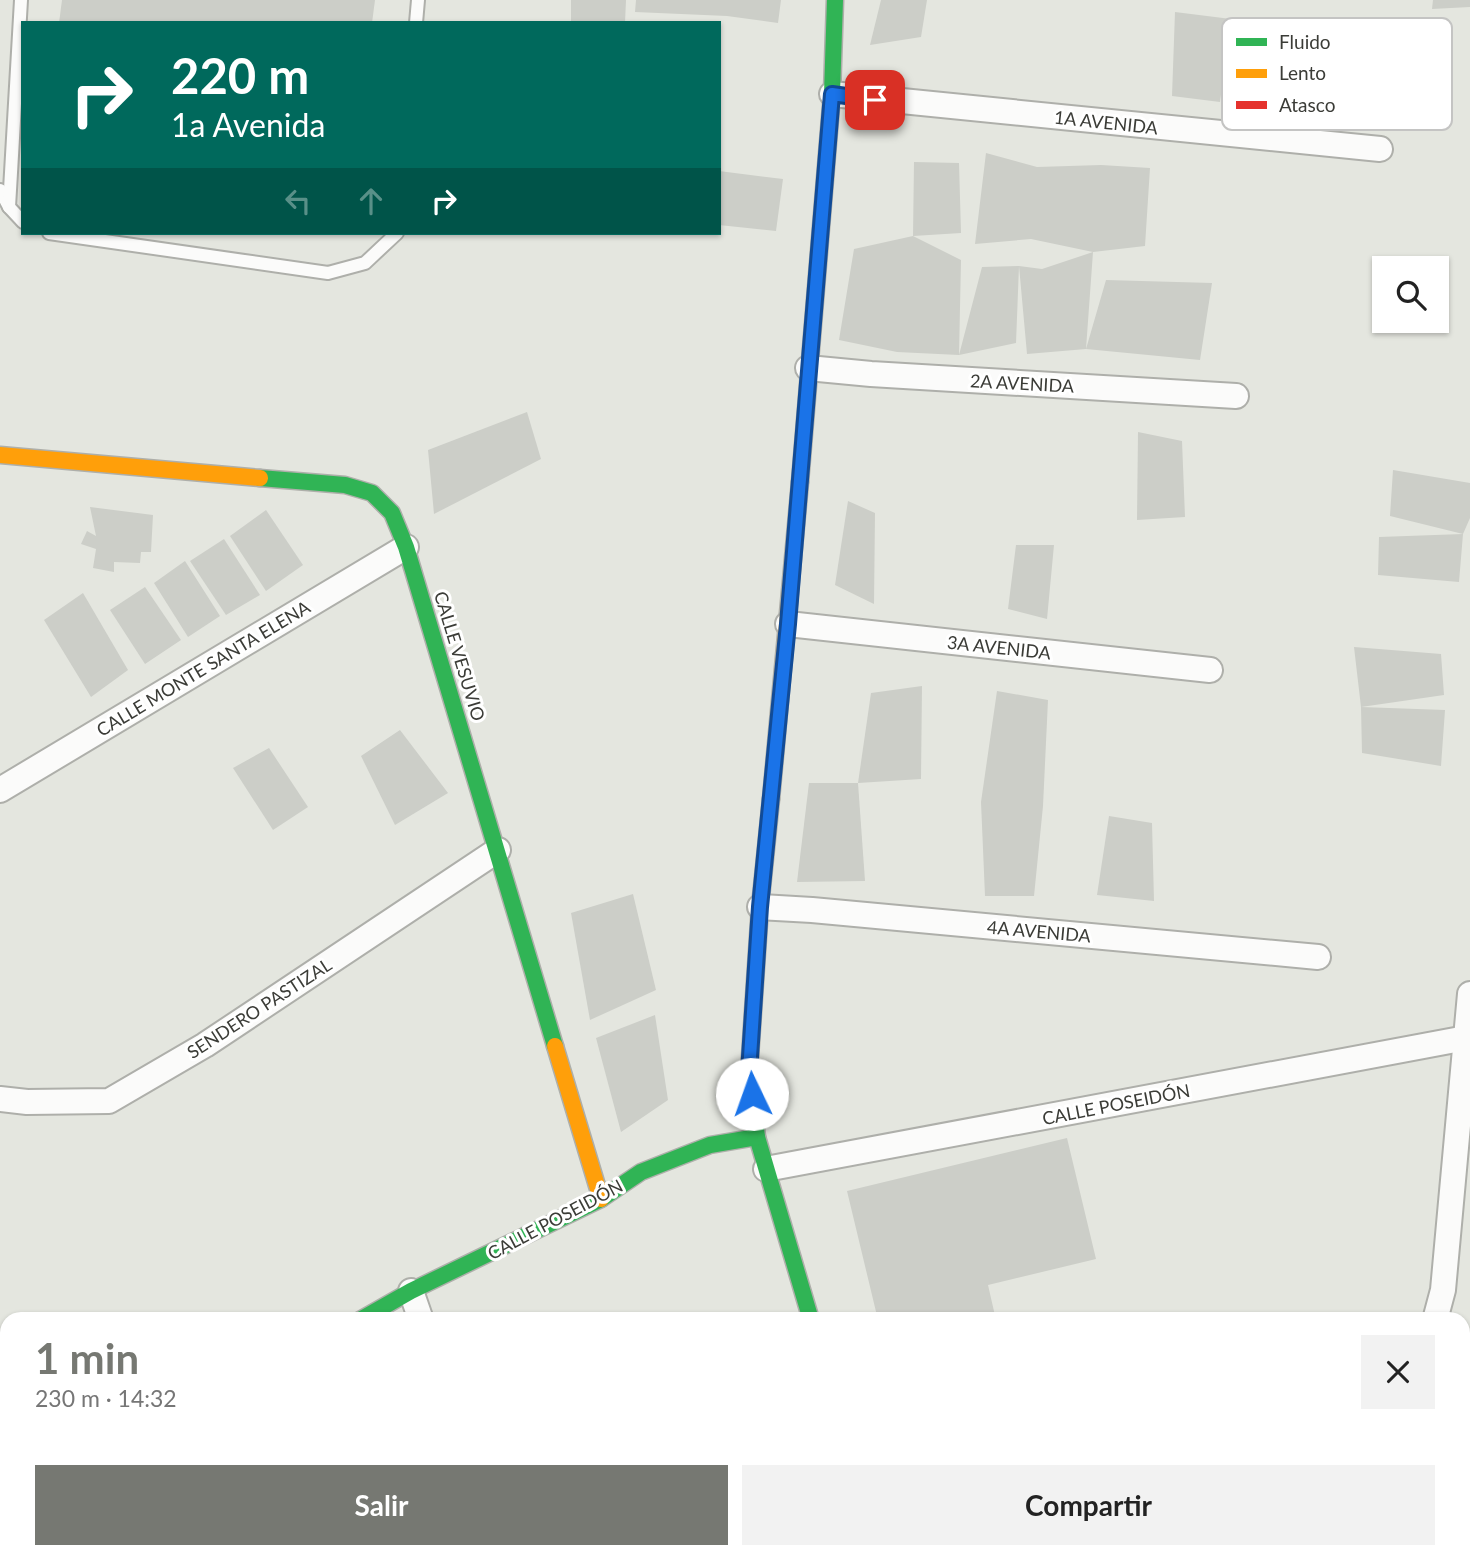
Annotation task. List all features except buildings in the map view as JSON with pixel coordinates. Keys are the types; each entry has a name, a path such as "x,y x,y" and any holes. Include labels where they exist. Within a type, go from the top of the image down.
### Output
{"street":[{"path":"809,1312 757,1137 749,1072 760,907 788,624 832,94 835,0"},
{"name":"1A AVENIDA","path":"832,94 1380,149"},
{"name":"2A AVENIDA","path":"808,368 1236,396"},
{"name":"CALLE VESUVIO","path":"0,455 345,485 372,493 392,513 406,547 601,1199"},
{"name":"CALLE MONTE SANTA ELENA","path":"0,790 406,547"},
{"name":"3A AVENIDA","path":"788,624 1210,670"},
{"name":"SENDERO PASTIZAL","path":"0,1099 27,1102 109,1101 205,1045 498,850"},
{"name":"4A AVENIDA","path":"760,907 1318,957"},
{"path":"1437,1312 1443,1290 1470,993"},
{"name":"CALLE POSEIDÓN","path":"766,1169 1466,1038"},
{"name":"CALLE POSEIDÓN","path":"374,1312 411,1291 601,1199 641,1172 710,1145 757,1137"},
{"path":"411,1291 418,1312"}],"lane":[{"path":"9,207 21,0"},
{"path":"416,21 418,0"},
{"path":"0,190 9,207 21,220"},
{"path":"63,235 328,272 365,263 395,235"}],"traffic: fast":[{"path":"800,482 832,94 835,0"},
{"path":"260,478 345,485 372,493 392,513 406,547 555,1046"},
{"path":"771,799 760,907 749,1072 757,1137 809,1312"},
{"path":"374,1312 411,1291 601,1199 641,1172 710,1145 757,1137"}],"traffic: slow":[{"path":"0,455 260,478"},
{"path":"771,799 800,482"},
{"path":"555,1046 601,1199"}],"route":[{"path":"752,1094 749,1072 760,907 788,624 832,94 875,100"}]}
